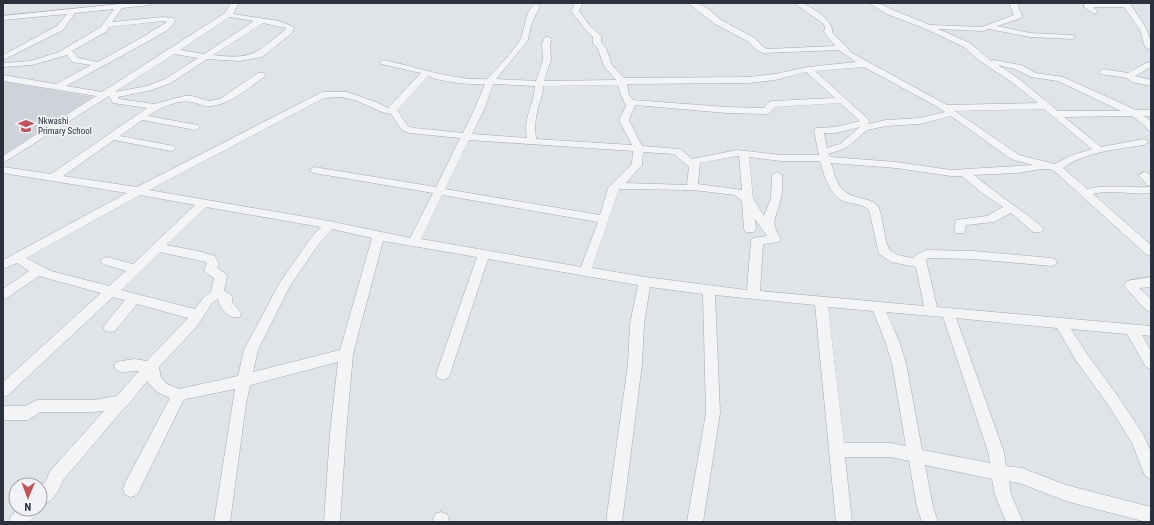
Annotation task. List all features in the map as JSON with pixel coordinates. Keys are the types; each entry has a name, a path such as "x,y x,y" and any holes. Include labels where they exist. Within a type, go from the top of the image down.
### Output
{"street":[{"path":"55,13 63,3"},
{"path":"3,18 150,3"},
{"path":"579,3 575,11 590,32 597,36 597,43 602,48 608,66 622,82 625,95 631,106 624,120 630,128 638,147 638,165 617,186 613,188 604,220 585,271"},
{"path":"692,3 704,10 718,22 752,40 759,48 766,51 841,48"},
{"path":"798,3 827,23 829,28 828,32 849,55 954,113 1015,157 1053,167 1085,193 1151,252"},
{"path":"873,3 890,12 924,25 967,45 983,59 1000,69 1047,106 1100,151"},
{"path":"924,25 976,28 988,27 1018,16 1013,3"},
{"path":"3,160 109,94 228,15 236,4"},
{"path":"1094,12 1087,5 1126,4 1148,35 1149,47 1151,48"},
{"path":"3,65 40,62 68,51 99,33 108,25 120,6"},
{"path":"414,242 467,136 490,81 524,40 526,25 536,6"},
{"path":"3,58 60,28 74,11"},
{"path":"173,51 239,59 254,58 259,56 289,31 290,27 279,23 228,15"},
{"path":"58,87 97,64 149,37 171,22 170,20 163,19 108,25"},
{"path":"3,78 109,94 159,85 168,81 260,21"},
{"path":"988,27 1030,35 1072,37"},
{"path":"532,141 530,129 532,113 547,60 546,44 548,39"},
{"path":"68,51 75,60 97,64"},
{"path":"983,59 1018,67 1034,75 1060,80 1134,113 1151,128"},
{"path":"384,62 427,72 435,76 453,79 476,82 490,81 539,84 749,80 775,77 808,69 865,64"},
{"path":"1129,76 1148,65"},
{"path":"808,69 865,122 836,130 819,130 831,180 838,193 844,198 865,202 874,209 883,250 886,255 892,258 921,264"},
{"path":"391,111 427,72"},
{"path":"1103,72 1129,76 1134,80 1151,83"},
{"path":"53,178 155,107 184,99 192,99 209,104 223,101 260,75"},
{"path":"109,94 116,100 155,107"},
{"path":"3,265 138,191 322,96 347,95 373,104 382,110 396,113 405,128 412,132 638,147 677,151 694,166"},
{"path":"630,102 727,110 767,111 772,104 842,100"},
{"path":"945,108 1047,106"},
{"path":"825,157 843,146 864,128 886,123 920,121 954,113"},
{"path":"1057,114 1151,113"},
{"path":"140,117 195,126"},
{"path":"112,137 171,148"},
{"path":"692,187 695,161 712,159 728,154 744,153 781,158 825,157 944,172 965,173 1053,167 1061,163 1100,151 1144,142"},
{"path":"744,153 750,229"},
{"path":"3,170 138,191 329,225 378,236 645,282 753,295 1151,331"},
{"path":"314,170 604,220"},
{"path":"965,173 986,191 1012,208 1037,229"},
{"path":"769,228 770,214 776,198 776,175"},
{"path":"1144,175 1151,183"},
{"path":"617,186 692,187 736,191 752,203 756,214 769,228 775,240 756,241 753,295"},
{"path":"1085,193 1100,189 1137,191 1151,190"},
{"path":"3,391 135,269 203,203"},
{"path":"960,230 960,223 962,222 990,219 999,213 1012,208"},
{"path":"222,522 243,381 251,350 285,284 314,242 329,225"},
{"path":"332,522 338,433 346,354 378,236"},
{"path":"48,491 53,486 56,476 123,401 150,368 189,327 208,300 217,294 221,276 210,270 213,264 210,259 199,254 167,250 158,247"},
{"path":"443,374 484,254"},
{"path":"932,311 920,258 926,254 973,255 1051,262"},
{"path":"16,257 37,271 56,278 79,282 179,312 198,315"},
{"path":"107,262 135,269"},
{"path":"3,295 37,271"},
{"path":"614,522 636,364 637,324 645,282"},
{"path":"1151,282 1131,284 1130,286 1151,307"},
{"path":"695,522 713,413 709,290"},
{"path":"217,294 226,297 225,303 235,313"},
{"path":"110,327 135,298"},
{"path":"821,301 844,522"},
{"path":"877,306 892,341 899,363 925,507 930,522"},
{"path":"948,313 996,452 1003,494 1015,522"},
{"path":"1061,323 1082,358 1145,440 1151,471"},
{"path":"1131,329 1151,364"},
{"path":"131,489 180,396 186,392 243,381 346,354"},
{"path":"121,366 132,363 150,368 153,370 154,380 162,388 180,396"},
{"path":"3,413 28,413 37,406 93,406 123,401"},
{"path":"836,450 891,450 1022,476 1066,493 1151,515"}],"shaded area":[{"name":"Nkwashi Primary School","path":"3,81 93,97 3,155"}],"place":[{"name":"Nkwashi Primary School","path":"26,126"}]}
